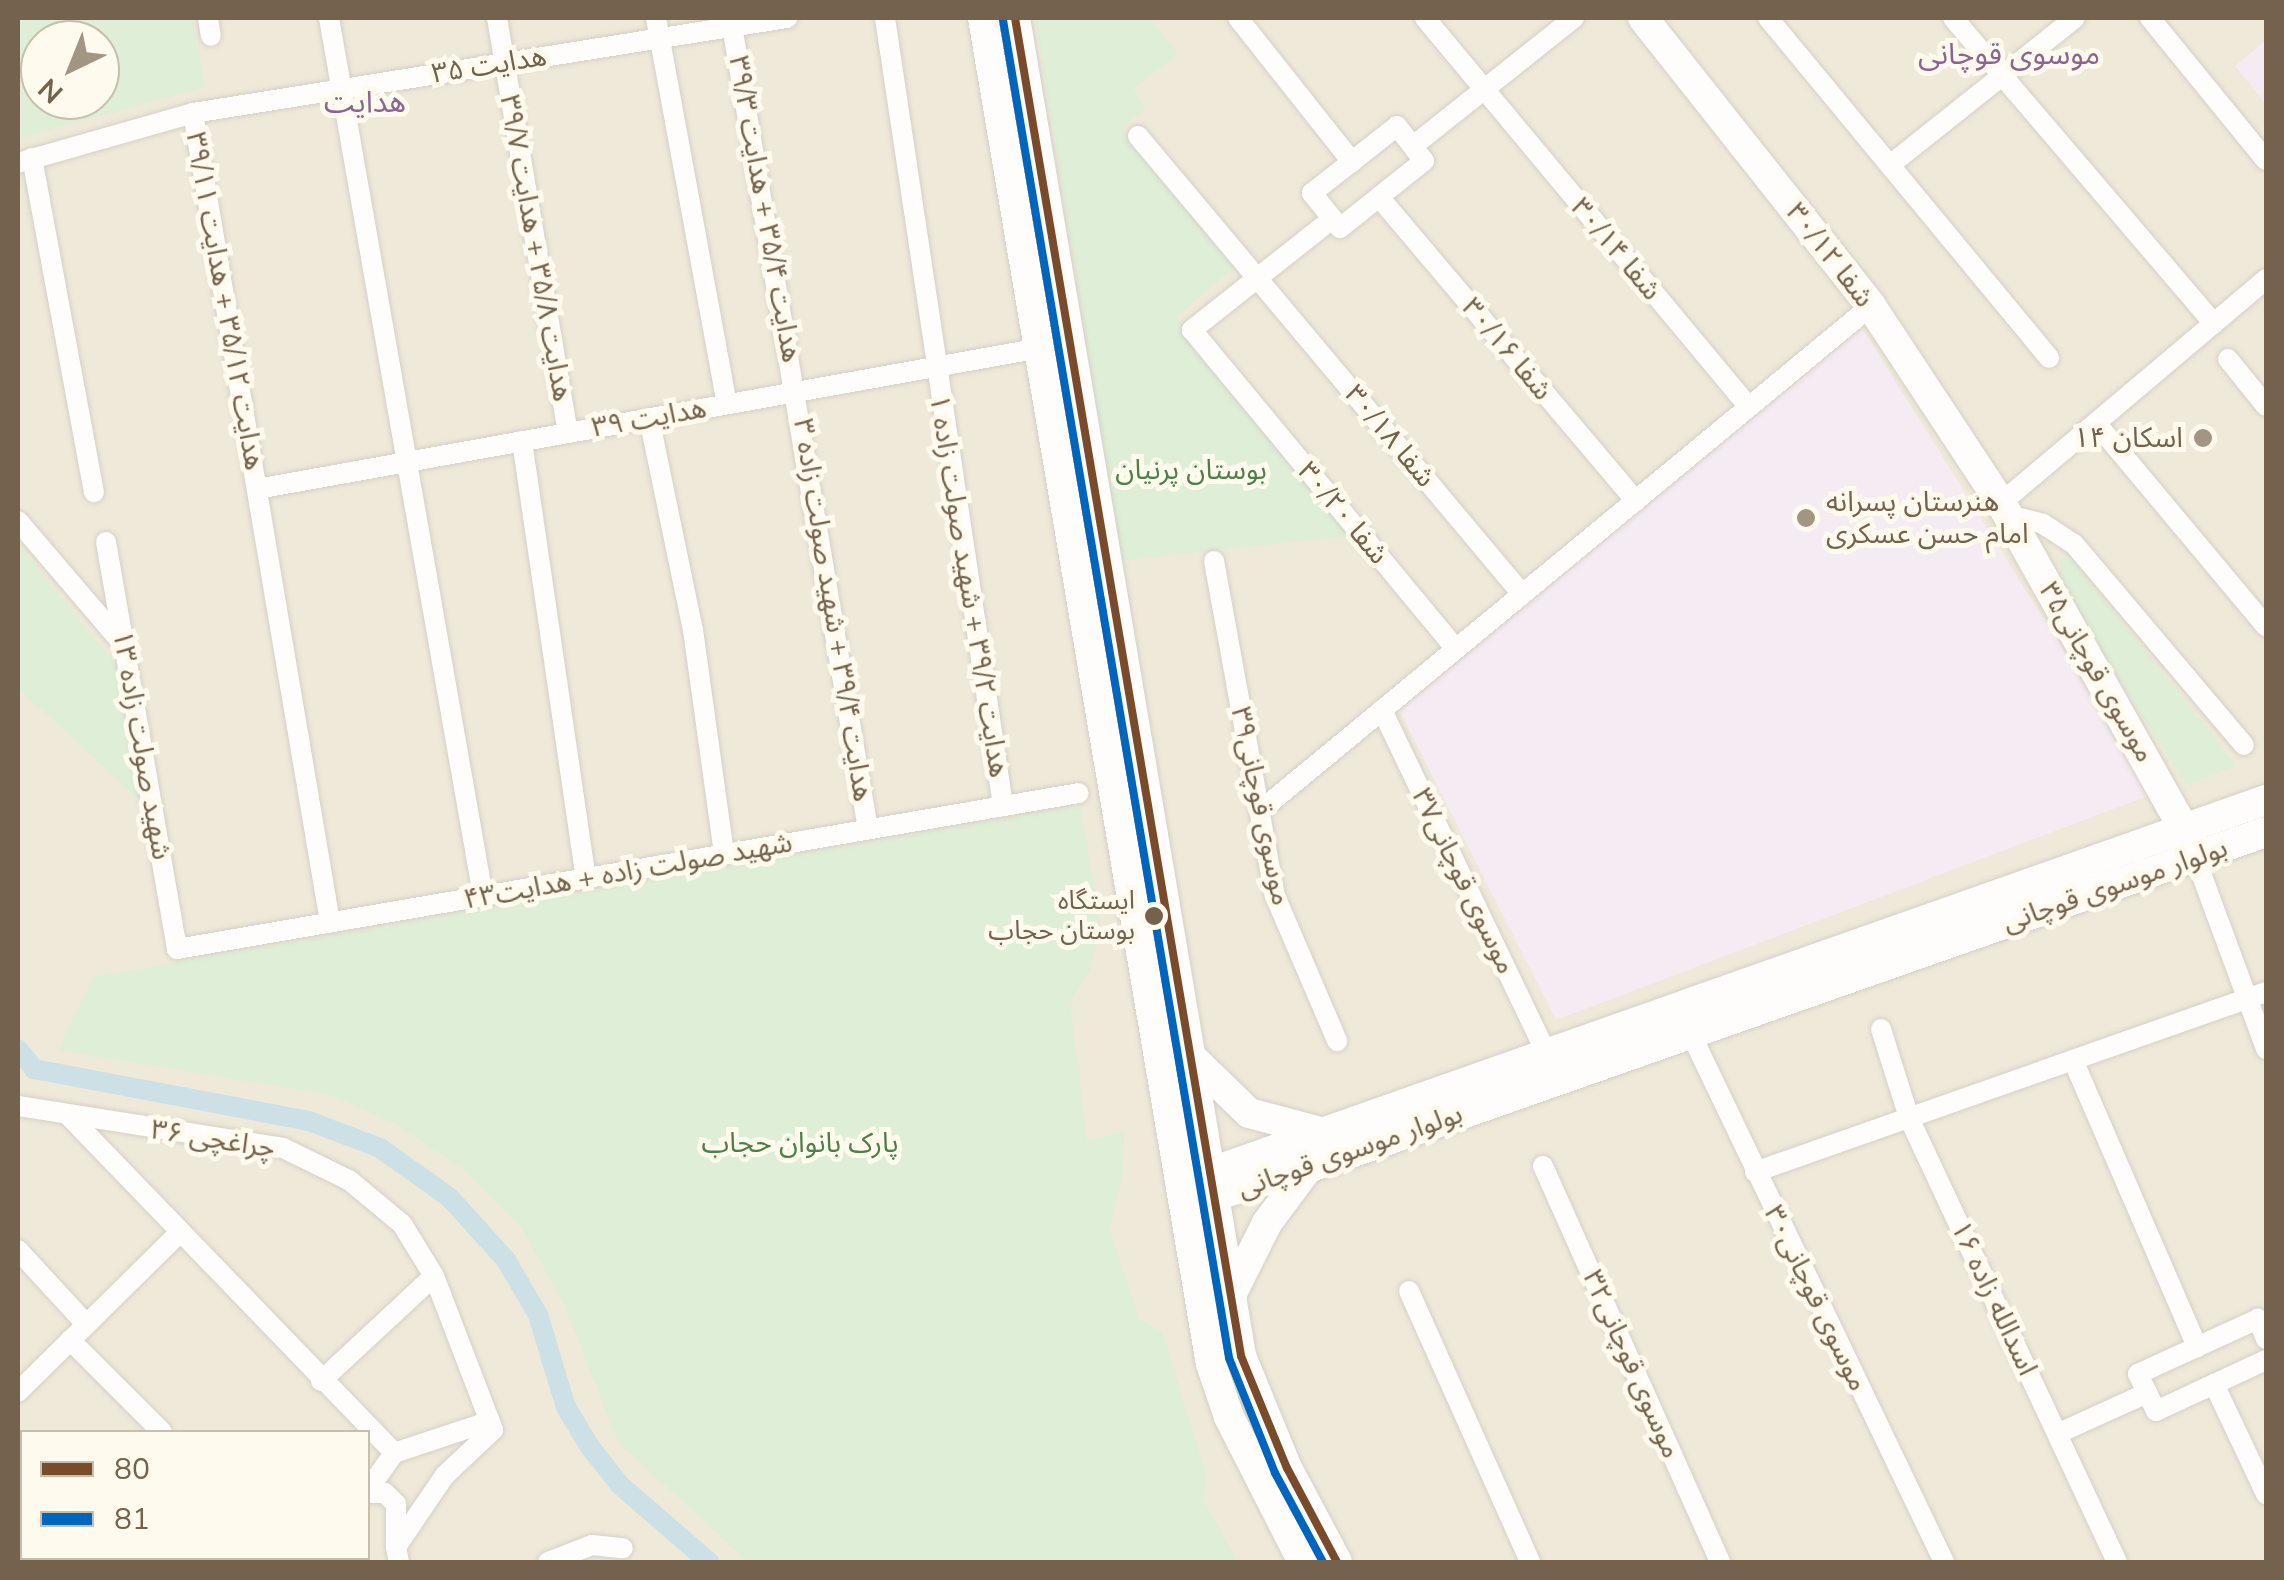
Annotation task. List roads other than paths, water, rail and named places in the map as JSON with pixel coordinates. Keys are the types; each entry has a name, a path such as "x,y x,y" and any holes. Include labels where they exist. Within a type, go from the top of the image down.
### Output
{"street":[{"path":"330,18 404,462 483,896"},
{"name":"هدایت ۳۵/۸ + هدایت ۳۹/۷","path":"497,18 568,433"},
{"name":"هدایت ۳۵","path":"25,160 193,113 505,63 658,28 732,26 787,18"},
{"name":"هدایت ۳۹/۲ + شهید صولت زاده ۱","path":"885,18 934,367 1003,806"},
{"path":"983,18 1040,348 1091,564 1212,1183 1229,1298 1259,1407 1336,1562"},
{"path":"1015,18 1180,1186 1211,1364 1244,1450 1303,1562"},
{"path":"1238,18 1352,162"},
{"name":"شفا ۳۰/۱۴","path":"1426,18 1482,90 1750,407"},
{"path":"1412,146 1574,18"},
{"name":"شفا ۳۰/۱۲","path":"1642,18 1871,306 2005,509"},
{"path":"1768,18 2049,358"},
{"path":"1953,18 2214,324"},
{"path":"1890,165 2075,18"},
{"path":"2150,18 2266,160"},
{"name":"هدایت ۳۵/۴ + هدایت ۳۹/۳","path":"732,26 798,392"},
{"path":"658,28 727,404"},
{"name":"هدایت ۳۵/۱۲ + هدایت ۳۹/۱۱","path":"193,113 330,922"},
{"path":"1396,126 1412,146 1424,161 1340,228 1312,193 1396,126"},
{"name":"شفا ۳۰/۱۸","path":"1138,136 1522,594"},
{"path":"25,160 94,492"},
{"name":"شفا ۳۰/۱۶","path":"1379,197 1636,500"},
{"path":"1257,278 1332,219"},
{"name":"شفا ۳۰/۲۰","path":"1257,278 1192,330 1456,649"},
{"path":"2005,509 2096,423 2266,279"},
{"path":"1260,811 1871,306"},
{"name":"هدایت ۳۹","path":"257,488 1040,348"},
{"path":"2228,359 2266,406"},
{"name":"هدایت ۳۹/۴ + شهید صولت زاده ۳","path":"798,392 868,829"},
{"path":"650,418 693,630 724,854"},
{"path":"2096,423 2266,626"},
{"path":"522,441 586,878"},
{"name":"موسوی قوچانی۳۵","path":"2005,509 2043,524 2074,544 2244,744"},
{"name":"موسوی قوچانی۳۵","path":"2005,509 2191,843"},
{"path":"18,521 124,646"},
{"name":"شهید صولت زاده ۱۳","path":"106,542 177,949"},
{"name":"موسوی قوچانی۳۹","path":"1214,562 1275,896 1338,1041"},
{"name":"موسوی قوچانی۳۷","path":"1382,710 1546,1052"},
{"name":"شهید صولت زاده + هدایت۴۳","path":"177,949 1078,792"},
{"name":"بولوار موسوی قوچانی","path":"1180,1186 1308,1168 1690,1032 2191,843 2266,800"},
{"name":"بولوار موسوی قوچانی","path":"1212,1183 1320,1132 1546,1052 2191,843 2266,832"},
{"path":"2191,843 2257,996 2266,1049"},
{"path":"1755,1172 2257,996"},
{"name":"اسدالله زاده ۱۶","path":"1881,1030 1909,1118 2117,1562"},
{"name":"موسوی قوچانی۳۰","path":"1690,1032 1944,1562"},
{"path":"1187,1053 1249,1112 1320,1132"},
{"path":"2074,1060 2198,1346"},
{"name":"چراغچی ۳۶","path":"18,1106 282,1148 350,1180 402,1224 434,1276 491,1426"},
{"path":"69,1116 177,1234 394,1453"},
{"name":"موسوی قوچانی۳۲","path":"1543,1166 1720,1562"},
{"path":"1229,1298 1266,1223 1308,1168"},
{"path":"18,1392 177,1234"},
{"path":"18,1250 86,1324"},
{"path":"322,1381 434,1276"},
{"path":"1409,1292 1530,1562"},
{"path":"2266,1338 2258,1319 2138,1374 2156,1411 2266,1360"},
{"path":"70,1340 160,1430"},
{"path":"2214,1384 2266,1494"},
{"path":"2059,1433 2148,1393"},
{"path":"370,1488 394,1453 491,1426"},
{"path":"396,1557 445,1475 491,1426"},
{"path":"370,1491 385,1493 396,1504 396,1557"},
{"path":"548,1562 592,1545 622,1548"}],"waterway":[{"path":"18,1049 34,1069 309,1121 380,1148 450,1198 506,1260 538,1315 566,1407 590,1447 620,1485 709,1562"}],"place":[{"name":"اسکان ۱۴","path":"2203,438"},
{"name":"هنرستان پسرانه امام حسن عسکری","path":"1806,518"},
{"name":"ایستگاه بوستان حجاب","path":"1154,916"}],"district":[{"name":"موسوی قوچانی","path":"2009,55"},
{"name":"هدایت","path":"365,103"}],"park label":[{"name":"بوستان پرنیان","path":"1191,470"},
{"name":"پارک بانوان حجاب","path":"800,1143"}]}
